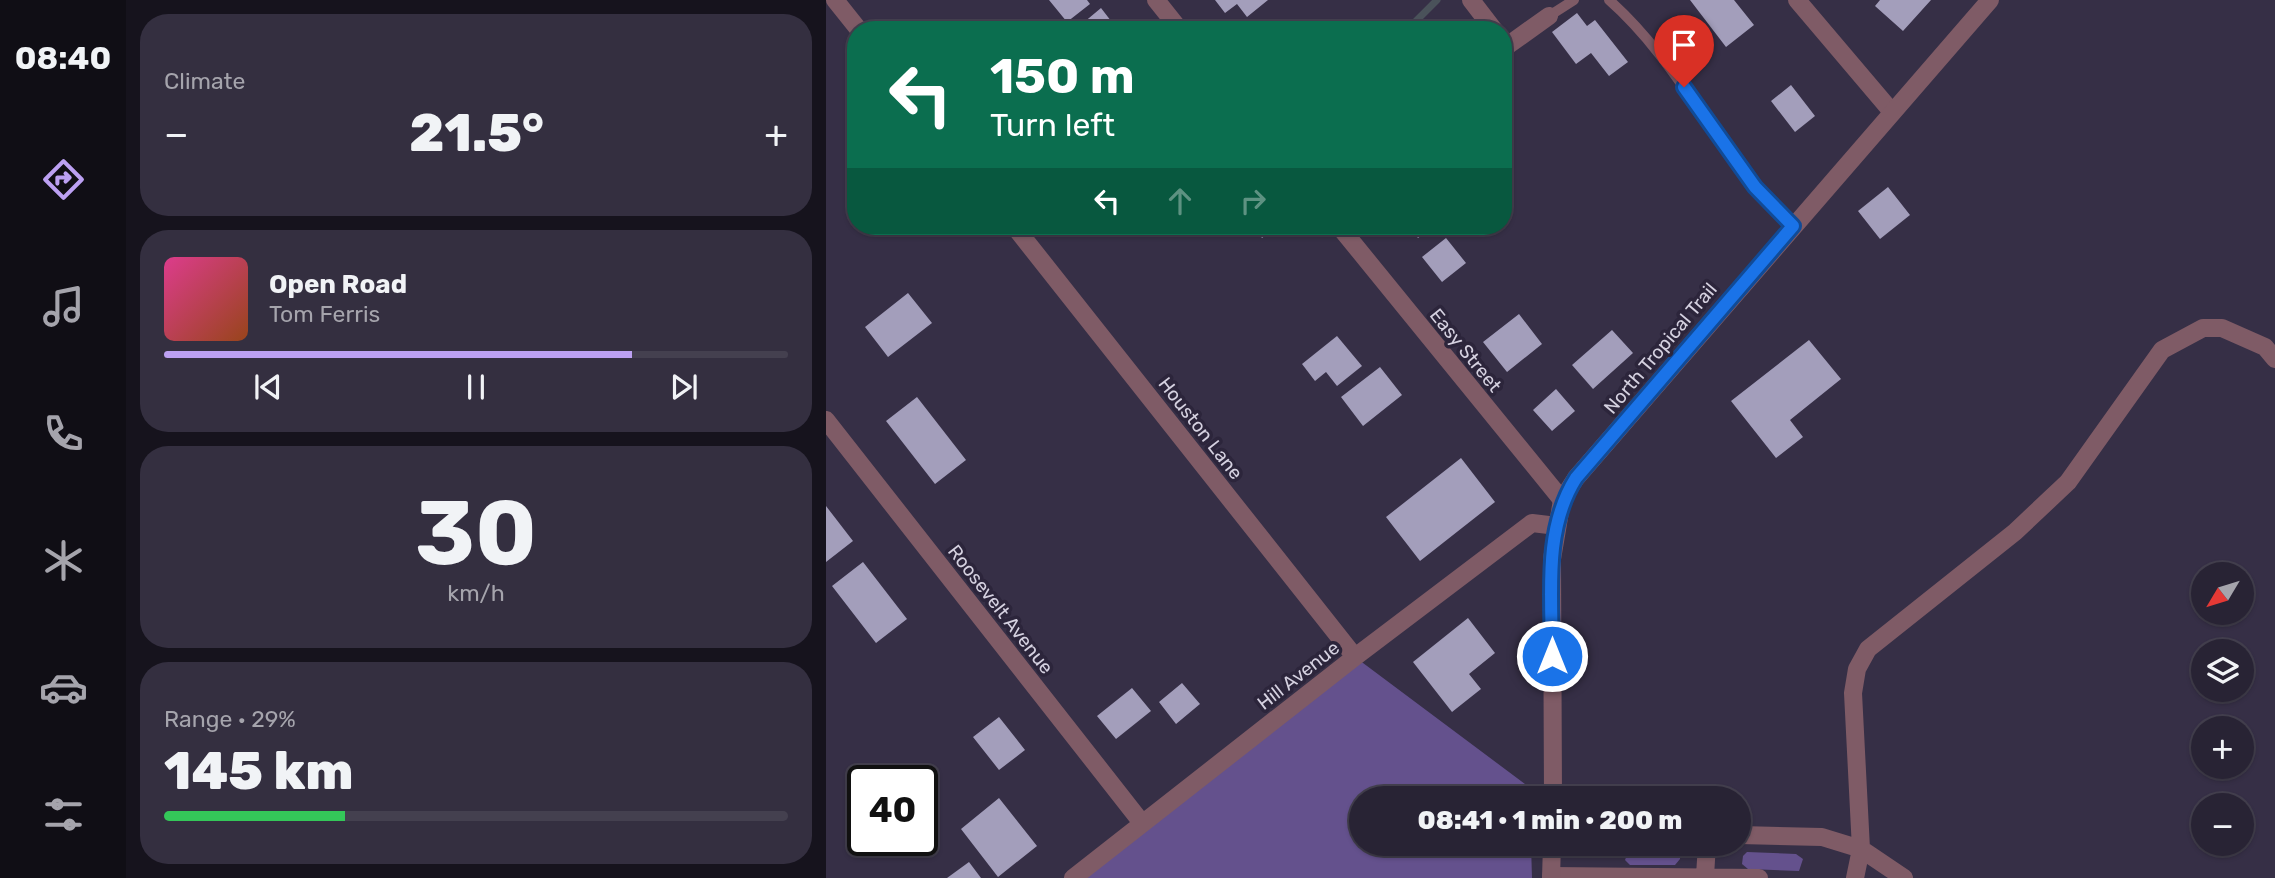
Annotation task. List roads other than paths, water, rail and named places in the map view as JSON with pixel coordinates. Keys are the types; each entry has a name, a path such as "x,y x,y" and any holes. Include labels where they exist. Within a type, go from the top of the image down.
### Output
{"street":[{"path":"835,0 852,21"},
{"path":"1156,0 1173,21"},
{"path":"1471,0 1487,21"},
{"path":"1797,0 1892,112"},
{"name":"North Tropical Trail","path":"1553,786 1552,559 1562,500 1576,478 1990,0"},
{"path":"1512,42 1549,16"},
{"name":"Houston Lane","path":"1021,235 1355,657"},
{"name":"Easy Street","path":"1346,235 1562,500"},
{"path":"1855,878 1861,849 1853,693 1857,669 1868,649 1963,575 2067,482 2162,350 2203,328 2222,328 2265,347 2275,359"},
{"name":"Roosevelt Avenue","path":"826,420 1142,823"},
{"name":"Hill Avenue","path":"1073,878 1355,657 1532,523 1557,526"},
{"path":"1751,835 1822,837 1861,849 1904,878"},
{"path":"1552,856 1551,877 1759,878"},
{"path":"1705,876 1706,856"}],"lane":[{"path":"1549,16 1574,0"},
{"path":"1609,0 1647,35 1755,187 1793,226"}],"waterway":[{"path":"1416,21 1437,0"}]}
